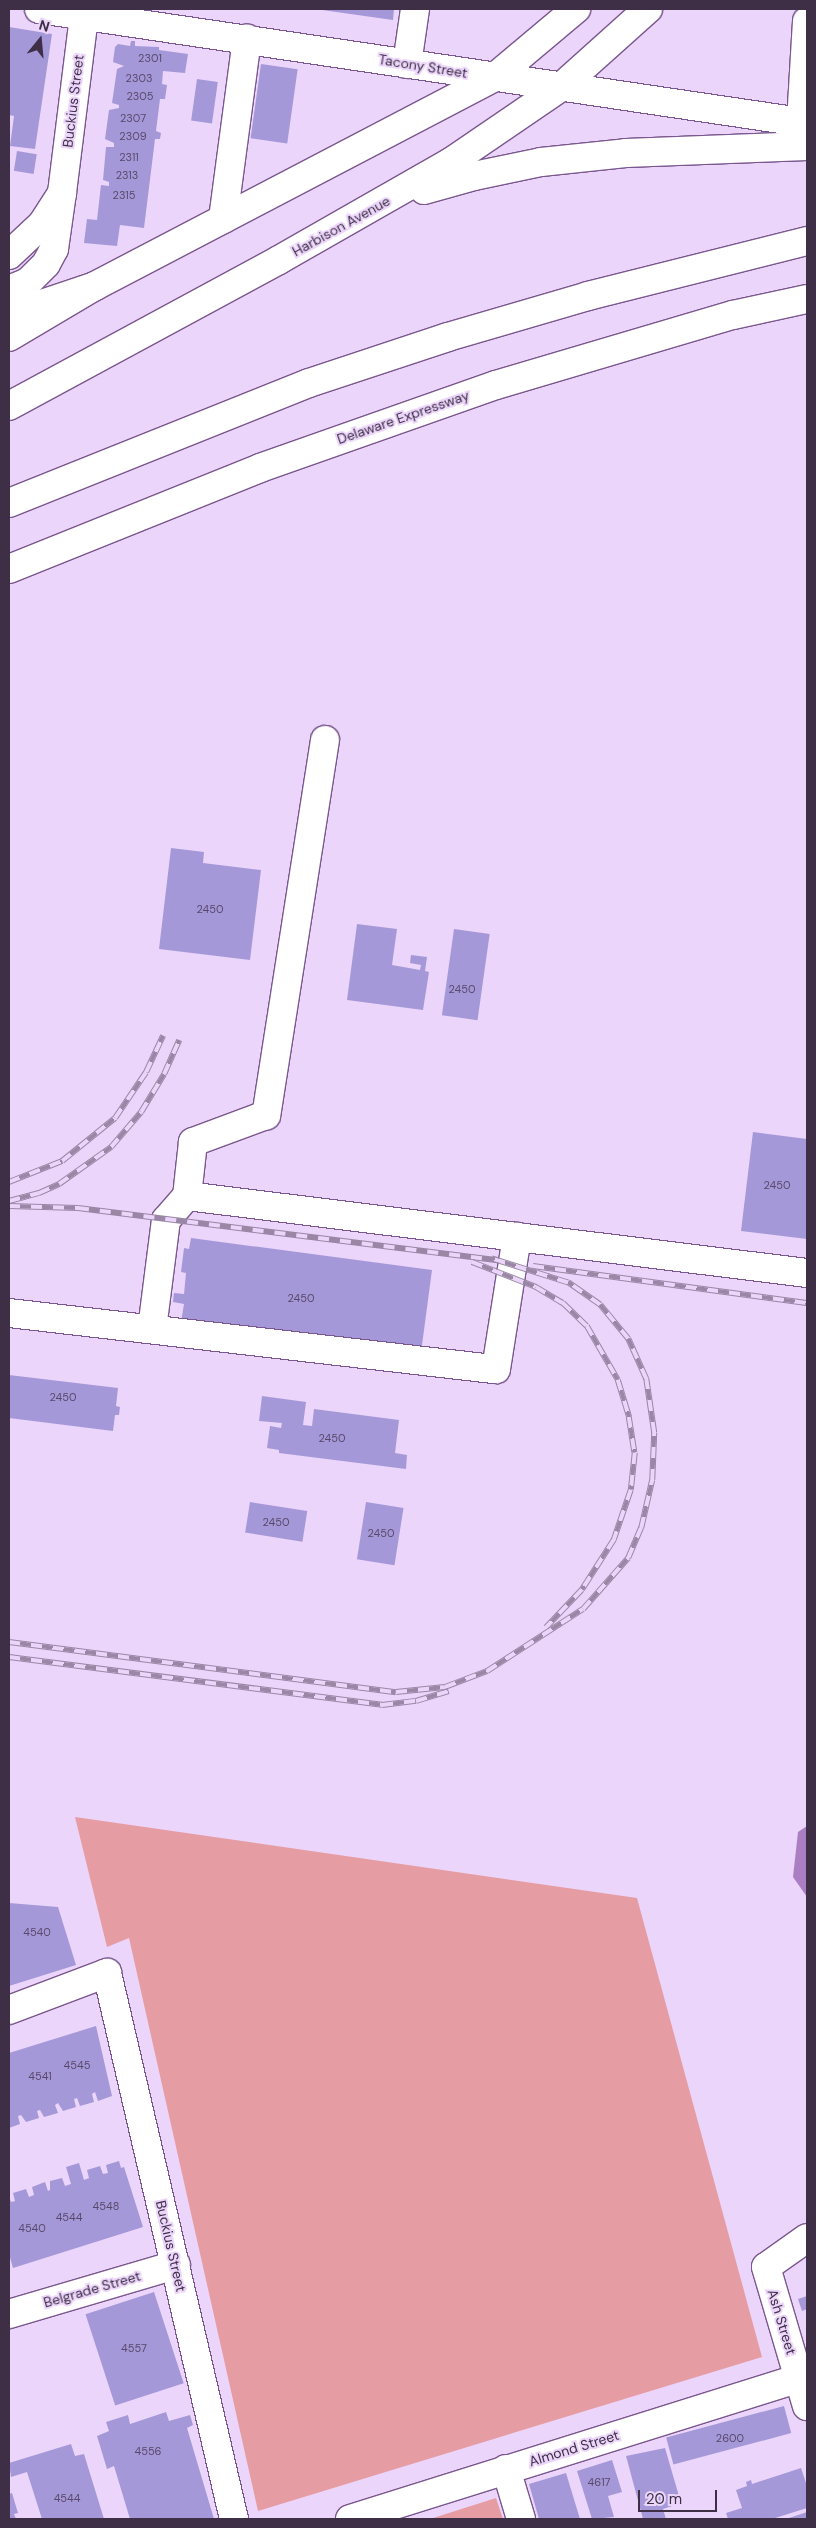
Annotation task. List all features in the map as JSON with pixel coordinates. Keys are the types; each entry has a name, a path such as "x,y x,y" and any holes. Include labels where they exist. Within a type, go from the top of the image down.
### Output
{"main road":[{"name":"Tacony Street","path":"40,9 85,12 561,87 805,130"},
{"path":"407,64 415,9"},
{"path":"9,337 95,286 495,77 576,9"},
{"name":"Harbison Avenue","path":"9,406 387,201 452,162 561,87 648,9"},
{"name":"Buckius Street","path":"9,290 28,282 46,264 54,249 85,12"},
{"path":"387,201 474,176 540,162 805,130 807,21"},
{"path":"222,219 247,39"},
{"path":"9,255 42,224 62,193"},
{"path":"9,503 309,383 448,337 737,257 807,241"},
{"path":"9,315 95,286"},
{"name":"Delaware Expressway","path":"9,569 260,468 378,425 602,352 807,298"},
{"path":"152,1330 166,1220 187,1196 193,1142 266,1115 324,740"},
{"path":"187,1196 807,1274"},
{"path":"9,1313 496,1369 517,1237"},
{"name":"Buckius Street","path":"9,2010 107,1973 234,2519"},
{"name":"Ash Street","path":"807,2238 766,2267 807,2406"},
{"name":"Belgrade Street","path":"9,2314 176,2265"},
{"name":"Almond Street","path":"350,2519 799,2378"},
{"path":"506,2469 521,2519"}],"shaded area":[{"path":"75,1817 637,1898 762,2357 258,2511 129,1938 107,1947"},
{"path":"807,1826 807,1897 793,1877 798,1832"},
{"path":"496,2498 503,2519 430,2519"}],"building":[{"path":"315,9 394,9 393,20"},
{"path":"9,27 52,34 35,149 10,146 14,116 9,115"},
{"path":"131,41 135,41 135,46 159,47 159,50 188,54 185,73 163,71 162,84 167,85 165,99 160,99 156,131 161,133 160,139 155,139 144,228 120,225 117,246 84,243 87,219 97,220 101,185 109,186 109,182 103,180 106,147 114,147 114,143 105,139 109,110 119,108 119,105 112,103 117,69 124,66 113,62 115,47 118,44 130,46"},
{"path":"261,64 298,69 287,143 251,138"},
{"path":"197,79 218,82 212,124 191,121"},
{"path":"17,151 37,154 34,174 14,171"},
{"path":"171,848 204,852 203,863 261,870 250,960 159,949"},
{"path":"357,924 397,929 392,965 420,970 421,965 410,963 411,955 427,957 425,971 429,972 423,1010 347,1000"},
{"path":"454,929 490,934 478,1020 442,1015"},
{"path":"753,1132 807,1139 807,1239 741,1231"},
{"path":"191,1238 432,1270 420,1360 180,1328 184,1304 173,1302 174,1293 184,1294 186,1273 181,1272 184,1248 189,1249"},
{"path":"9,1375 118,1388 116,1406 120,1407 119,1415 115,1415 113,1431 9,1418"},
{"path":"262,1396 306,1402 303,1425 312,1426 314,1409 399,1420 395,1453 407,1455 406,1469 279,1453 279,1450 267,1448 270,1426 281,1428 282,1423 259,1421"},
{"path":"250,1502 307,1511 302,1542 245,1533"},
{"path":"366,1502 404,1508 394,1565 357,1559"},
{"path":"9,1903 58,1907 76,1965 9,1986"},
{"path":"96,2026 112,2096 98,2101 95,2092 92,2094 94,2102 80,2106 77,2098 74,2099 76,2107 63,2111 58,2103 55,2105 58,2113 44,2117 40,2110 37,2111 39,2118 26,2122 21,2115 18,2116 20,2124 9,2128 9,2053"},
{"path":"119,2161 121,2168 124,2167 143,2227 13,2268 9,2254 9,2197 11,2202 15,2201 13,2193 26,2189 29,2197 34,2195 32,2187 45,2182 48,2191 50,2190 50,2181 62,2178 65,2186 71,2184 66,2167 79,2163 84,2180 89,2178 87,2170 100,2166 103,2174 108,2173 106,2165"},
{"path":"154,2292 184,2383 115,2406 86,2314"},
{"path":"807,2296 807,2309 802,2311 798,2299"},
{"path":"784,2406 791,2433 673,2465 666,2438"},
{"path":"166,2412 169,2421 190,2415 193,2425 187,2428 214,2519 130,2519 114,2466 107,2469 97,2436 109,2431 106,2422 128,2415 130,2424"},
{"path":"71,2444 75,2456 84,2454 104,2519 42,2519 27,2472 11,2477 9,2463"},
{"path":"665,2448 681,2503 663,2509 666,2519 643,2519 626,2456"},
{"path":"612,2460 622,2492 608,2496 614,2517 592,2519 577,2471"},
{"path":"801,2468 807,2486 807,2508 772,2519 728,2519 726,2513 742,2508 736,2490 747,2486 746,2482 751,2480 752,2484"},
{"path":"566,2473 580,2519 539,2519 529,2484"},
{"path":"12,2493 18,2513 14,2514 16,2519 9,2519 9,2494"},
{"path":"807,2512 807,2519 786,2519"}],"railway":[{"path":"9,1182 62,1161 115,1118 146,1072 163,1036"},
{"path":"9,1201 39,1193 59,1184 111,1147 141,1112 164,1074 179,1040"},
{"path":"9,1206 78,1208 498,1260"},
{"path":"9,1642 396,1692 445,1687 487,1671 583,1609 628,1558 641,1528 652,1480 654,1433 646,1379 628,1339 600,1305 568,1283 492,1259"},
{"path":"472,1262 536,1287 563,1303 587,1326 618,1380 629,1417 635,1453 631,1490 614,1540 582,1590 546,1628"},
{"path":"533,1266 807,1303"},
{"path":"9,1657 382,1705 416,1701 449,1691"}]}
